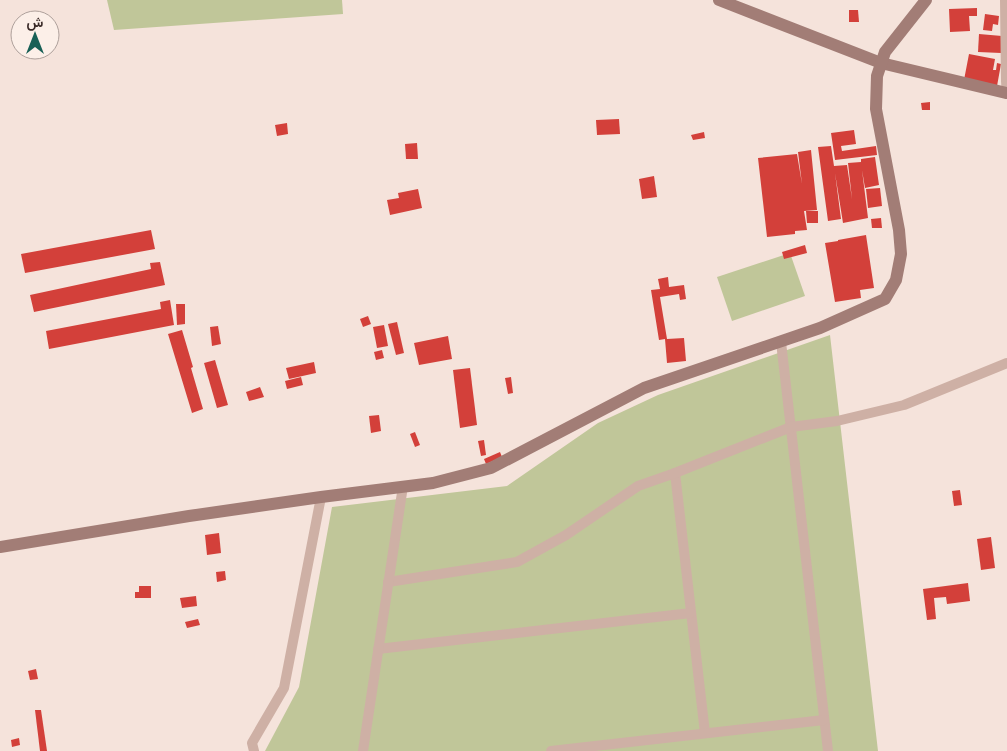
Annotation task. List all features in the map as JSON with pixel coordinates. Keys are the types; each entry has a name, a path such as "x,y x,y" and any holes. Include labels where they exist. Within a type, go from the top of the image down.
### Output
{"street":[{"path":"719,0 881,63 1007,94 1005,0"},
{"path":"0,547 189,516 433,482 491,468 644,388 820,328 885,299 896,280 901,254 899,230 876,109 877,76 885,52 926,0"},
{"path":"781,342 828,751"},
{"path":"388,582 517,562 566,535 638,486 791,427 837,421 904,406 1007,364"},
{"path":"675,473 705,733"},
{"path":"363,751 403,486"},
{"path":"254,751 252,743 284,688 321,497"},
{"path":"378,649 691,613"},
{"path":"551,751 824,720"}],"green space":[{"path":"107,0 342,0 343,14 114,30"},
{"path":"790,253 805,296 732,321 717,277"},
{"path":"830,335 878,751 265,751 299,687 332,507 507,486 598,423 658,395"}],"building":[{"path":"977,8 977,16 969,16 970,31 950,32 949,9"},
{"path":"849,10 858,10 859,22 849,22"},
{"path":"985,14 999,16 998,25 993,24 992,31 983,30"},
{"path":"979,34 1002,36 1001,53 978,52"},
{"path":"969,54 995,59 993,70 996,70 997,63 1001,64 997,86 964,80"},
{"path":"930,102 930,110 922,110 921,103"},
{"path":"619,119 620,134 597,135 596,120"},
{"path":"287,123 288,134 277,136 275,125"},
{"path":"854,130 856,144 841,146 842,151 876,146 877,155 835,160 831,133"},
{"path":"704,132 705,138 693,140 691,135"},
{"path":"417,143 418,159 406,159 405,144"},
{"path":"831,146 834,166 847,165 852,199 848,163 861,162 861,159 875,157 879,185 865,188 862,170 868,218 843,223 835,173 841,219 828,221 818,147"},
{"path":"811,150 817,210 804,211 807,230 795,231 795,234 767,237 758,158 797,154 802,184 798,152"},
{"path":"654,176 657,197 642,199 639,179"},
{"path":"880,188 882,206 868,208 866,189"},
{"path":"418,189 422,208 390,215 387,200 399,198 398,193"},
{"path":"806,211 818,211 818,223 807,223"},
{"path":"881,218 882,228 872,228 871,219"},
{"path":"151,230 155,249 25,273 21,254"},
{"path":"866,235 874,288 860,290 861,298 835,302 825,243"},
{"path":"805,245 807,253 784,259 782,252"},
{"path":"160,262 165,285 34,312 30,295 151,269 150,263"},
{"path":"668,277 669,287 684,285 686,299 680,300 679,294 660,297 667,339 684,338 686,361 667,363 665,339 659,340 651,290 660,289 658,279"},
{"path":"170,300 174,325 49,349 46,331 161,309 160,302"},
{"path":"176,304 185,304 185,324 177,325"},
{"path":"368,316 371,324 363,327 360,319"},
{"path":"397,322 404,353 396,355 388,324"},
{"path":"384,325 388,346 377,348 373,327"},
{"path":"218,326 221,344 212,346 210,327"},
{"path":"182,330 203,409 192,413 168,334"},
{"path":"448,336 452,359 419,365 414,343"},
{"path":"382,350 384,358 376,360 374,352"},
{"path":"215,360 228,405 217,408 204,363"},
{"path":"314,362 316,373 289,379 286,368"},
{"path":"470,368 477,425 460,428 453,370"},
{"path":"301,377 303,385 287,389 285,381"},
{"path":"511,377 513,393 508,394 505,378"},
{"path":"260,387 264,397 249,401 246,392"},
{"path":"379,415 381,431 371,433 369,416"},
{"path":"415,432 420,445 415,447 410,434"},
{"path":"484,440 486,455 481,456 478,441"},
{"path":"500,452 502,457 486,464 484,459"},
{"path":"960,490 962,505 954,506 952,491"},
{"path":"219,533 221,553 207,555 205,535"},
{"path":"991,537 995,568 981,570 977,539"},
{"path":"225,571 226,580 217,582 216,572"},
{"path":"968,583 970,601 947,604 946,597 934,598 936,619 927,620 923,589"},
{"path":"139,586 151,586 151,598 135,598 135,592 139,592"},
{"path":"196,596 197,606 182,608 180,598"},
{"path":"198,619 200,625 187,628 185,622"},
{"path":"36,669 38,679 30,680 28,671"},
{"path":"35,710 41,710 47,751 40,751"},
{"path":"19,738 20,745 12,747 11,740"}]}
